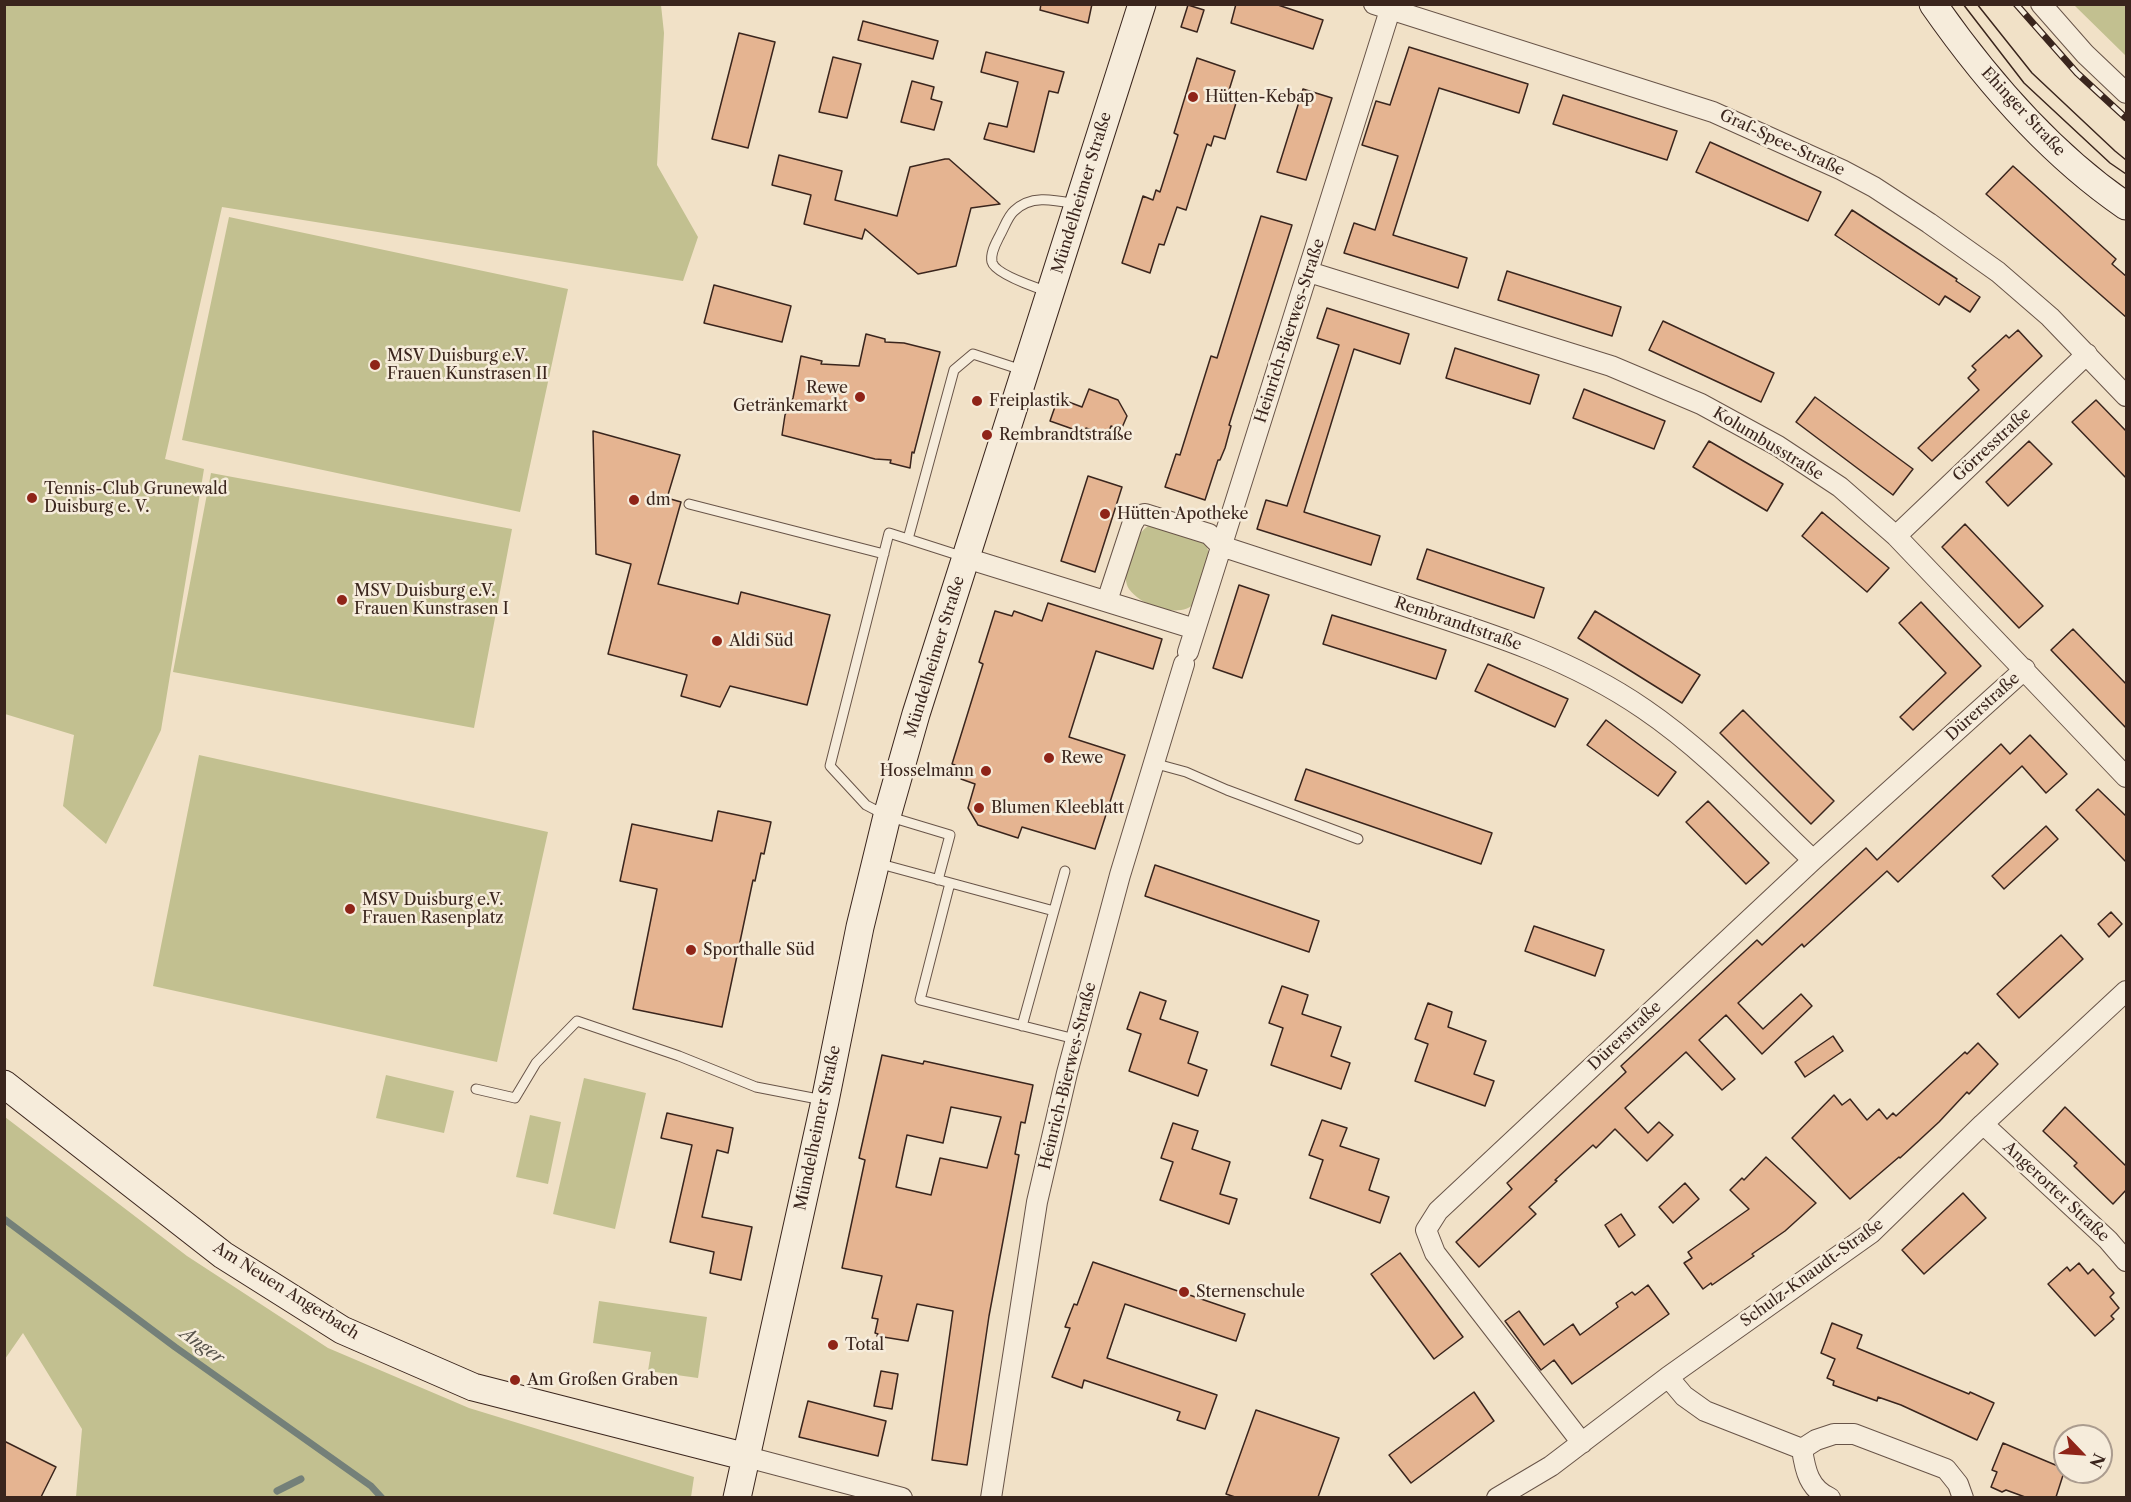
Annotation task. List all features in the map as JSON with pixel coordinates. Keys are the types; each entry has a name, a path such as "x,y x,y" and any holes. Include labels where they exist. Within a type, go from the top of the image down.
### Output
{"main road":[{"name":"Mündelheimer Straße","path":"737,1497 825,1101 860,927 887,816 916,714 1142,4"},
{"name":"Ehinger Straße","path":"1933,4 1954,35 2031,123 2072,163 2127,206"},
{"name":"Am Neuen Angerbach","path":"4,1084 223,1255 342,1330 473,1387 747,1457"}],"street":[{"path":"2041,4 2085,54 2127,93"},
{"name":"Heinrich-Bierwes-Straße","path":"991,1497 1037,1202 1075,1040 1120,874 1153,764 1309,272 1382,7"},
{"name":"Graf-Spee-Straße","path":"1382,7 1713,112 1842,170 1874,187 1998,272 2050,317 2127,396"},
{"name":"Kolumbusstraße","path":"1309,272 1611,366 1701,404 1810,465 1857,501 1896,536 2127,777"},
{"name":"Görresstraße","path":"1896,536 2087,354"},
{"name":"Rembrandtstraße","path":"1107,601 1132,525 1137,516 1145,514 1209,534 1221,546 1497,636 1562,662 1603,683 1645,710 1701,754 1813,860"},
{"path":"966,558 1195,628"},
{"name":"Dürerstraße","path":"1582,1443 1435,1253 1426,1230 1438,1211 1813,860 2025,669"},
{"name":"Schulz-Knaudt-Straße","path":"1497,1497 1551,1466 1668,1377 1871,1233 1983,1124 2127,991"},
{"name":"Angerorter Straße","path":"1983,1124 2108,1240 2127,1261"},
{"path":"1668,1377 1684,1396 1705,1411 1802,1449"},
{"path":"1802,1449 1816,1440 1834,1434 1854,1434 1946,1469 1958,1484 1963,1497"},
{"path":"1802,1449 1805,1472 1814,1486 1830,1497"},
{"path":"747,1457 902,1497"}],"lane":[{"path":"1050,292 1018,281 995,267 992,261 993,248 1013,211 1028,202 1045,198 1078,204"},
{"path":"908,539 954,370 973,354 1026,371"},
{"path":"689,504 884,554"},
{"path":"938,880 950,835 887,816 866,805 830,766 889,533 966,558"},
{"path":"1153,764 1186,772 1227,790 1358,839"},
{"path":"876,863 1054,911"},
{"path":"1022,1026 1065,871"},
{"path":"950,883 920,1000 1075,1040"},
{"path":"476,1089 515,1098 536,1063 577,1022 679,1056 756,1086 825,1101"}],"shaded area":[{"path":"4,5 661,5 664,33 657,165 698,237 683,281 222,207 165,459 204,469 161,730 106,844 63,806 74,735 5,714"},
{"path":"2074,5 2126,5 2126,56"},
{"name":"MSV Duisburg e.V. Frauen Kunstrasen II","path":"229,217 568,289 520,512 182,440"},
{"name":"MSV Duisburg e.V. Frauen Kunstrasen I","path":"211,473 512,529 474,728 173,672"},
{"path":"1148,526 1192,535 1202,540 1207,546 1209,554 1201,587 1197,599 1188,608 1169,610 1158,608 1138,598 1127,585 1127,571 1133,548 1139,536"},
{"name":"MSV Duisburg e.V. Frauen Rasenplatz","path":"199,755 548,832 497,1062 153,986"},
{"path":"386,1075 454,1091 444,1133 376,1118"},
{"path":"584,1078 646,1093 615,1229 553,1214"},
{"path":"530,1115 561,1122 548,1184 516,1177"},
{"path":"5,1117 187,1256 328,1348 469,1408 694,1477 691,1497 76,1497 82,1429 23,1333 5,1359"},
{"path":"599,1301 707,1317 698,1378 648,1371 651,1352 593,1343"}],"building":[{"path":"1041,4 1092,4 1088,23 1040,10"},
{"path":"1236,4 1275,4 1323,20 1313,49 1231,23"},
{"path":"1188,5 1204,10 1197,32 1181,27"},
{"path":"863,21 938,41 933,59 858,40"},
{"path":"739,33 775,42 748,148 712,139"},
{"path":"1409,47 1528,84 1519,113 1439,88 1393,235 1467,258 1458,288 1344,253 1354,223 1375,230 1398,156 1362,145 1376,101 1390,105"},
{"path":"986,52 1064,72 1058,93 1049,91 1034,152 984,139 989,123 1007,127 1018,82 981,72"},
{"path":"833,57 861,64 847,118 819,112"},
{"path":"1197,58 1235,71 1226,100 1236,103 1225,139 1214,136 1211,146 1207,144 1186,210 1177,207 1164,245 1159,244 1150,273 1122,263 1143,196 1153,200 1156,190 1160,192 1178,135 1174,133"},
{"path":"912,81 934,87 931,99 942,102 934,130 901,122"},
{"path":"1303,89 1332,98 1306,180 1277,172"},
{"path":"1563,95 1677,131 1667,160 1553,124"},
{"path":"1710,142 1821,192 1808,221 1696,172"},
{"path":"779,155 842,171 835,200 897,216 910,167 945,159 949,159 1000,204 971,208 956,266 918,274 865,229 862,239 804,224 811,195 772,185"},
{"path":"2013,166 2116,259 2112,264 2127,277 2127,318 1986,194"},
{"path":"1852,210 1957,279 1956,281 1980,297 1970,312 1945,296 1939,305 1835,235"},
{"path":"1261,216 1292,225 1229,425 1231,426 1225,448 1218,460 1205,500 1165,487 1176,454 1180,455 1211,356 1217,358"},
{"path":"1507,271 1621,307 1612,336 1498,300"},
{"path":"714,285 791,306 782,342 704,323"},
{"path":"1327,308 1409,334 1400,364 1354,349 1304,512 1380,536 1371,565 1257,529 1266,500 1287,506 1339,345 1317,338"},
{"path":"1663,321 1774,373 1761,402 1649,350"},
{"path":"2018,330 2042,356 1932,461 1918,448 1979,390 1968,378 1976,370 1972,366 2006,335 2009,338"},
{"name":"Rewe Getränkemarkt","path":"866,334 885,339 885,342 904,343 940,352 914,453 912,452 910,468 890,463 891,460 875,459 782,435 785,415 793,398 801,356 822,361 821,364 859,366"},
{"path":"1455,348 1539,375 1530,404 1446,378"},
{"path":"1089,389 1118,400 1127,416 1121,430 1111,426 1107,436 1086,428 1084,433 1050,421 1058,398 1082,407"},
{"path":"1584,389 1665,421 1654,449 1573,418"},
{"path":"1815,397 1913,469 1893,495 1796,422"},
{"path":"2096,400 2127,432 2127,479 2072,422"},
{"name":"Aldi Süd","path":"593,431 680,455 667,498 681,502 658,584 738,604 741,592 830,615 807,705 730,686 720,707 681,696 687,675 608,654 631,564 596,554"},
{"path":"1709,441 1783,484 1767,511 1693,467"},
{"path":"2029,441 2052,464 2008,506 1986,482"},
{"path":"1088,476 1122,487 1095,572 1061,561"},
{"path":"1822,512 1889,568 1867,592 1802,536"},
{"path":"1965,524 2043,606 2019,628 1942,547"},
{"path":"1427,549 1544,588 1534,618 1417,579"},
{"path":"1239,585 1269,595 1242,678 1213,668"},
{"path":"1921,602 1981,666 1913,730 1900,717 1946,673 1899,623"},
{"name":"Rewe","path":"1048,603 1162,639 1153,669 1096,651 1069,737 1125,755 1095,849 1022,827 1018,838 978,825 968,808 975,784 961,779 964,768 952,764 983,664 979,662 995,611 1012,616 1014,611 1042,621"},
{"path":"1595,611 1700,675 1682,703 1578,638"},
{"path":"1332,615 1446,650 1436,679 1323,644"},
{"path":"2073,629 2127,685 2127,729 2051,650"},
{"path":"1488,664 1568,699 1555,727 1475,691"},
{"path":"1743,710 1834,801 1811,824 1720,733"},
{"path":"1606,720 1676,772 1658,796 1587,745"},
{"path":"2030,735 2067,774 2046,793 2022,766 1898,882 1887,871 1804,947 1802,944 1738,1003 1763,1029 1801,994 1812,1006 1762,1054 1726,1015 1699,1040 1735,1079 1722,1090 1686,1052 1625,1108 1648,1133 1659,1122 1673,1135 1647,1161 1615,1129 1596,1148 1593,1145 1555,1180 1557,1181 1529,1207 1536,1214 1479,1267 1456,1242 1512,1189 1507,1183 1626,1072 1621,1066 1757,940 1762,945 1866,848 1877,860 2001,744 2010,754"},
{"path":"1306,769 1492,833 1481,864 1295,800"},
{"path":"2098,789 2127,817 2127,863 2076,810"},
{"path":"1708,801 1769,863 1746,884 1686,822"},
{"name":"Sporthalle Süd","path":"718,811 771,822 764,854 761,853 755,881 753,880 722,1027 633,1009 657,889 620,881 632,824 712,841"},
{"path":"2046,826 2058,839 2004,889 1992,876"},
{"path":"1155,865 1319,921 1309,952 1145,896"},
{"path":"2111,912 2122,924 2109,937 2098,924"},
{"path":"1534,926 1604,950 1595,976 1525,951"},
{"path":"2061,935 2083,959 2019,1018 1997,994"},
{"path":"1282,986 1308,995 1302,1014 1341,1027 1331,1056 1350,1063 1341,1089 1271,1065 1283,1028 1269,1023"},
{"path":"1140,992 1166,1001 1160,1019 1198,1032 1188,1063 1207,1070 1198,1096 1129,1071 1141,1034 1127,1029"},
{"path":"1428,1003 1452,1012 1448,1027 1486,1041 1474,1074 1494,1081 1485,1106 1415,1081 1428,1044 1415,1039"},
{"path":"1833,1036 1843,1051 1805,1077 1795,1062"},
{"path":"1978,1043 1998,1064 1900,1158 1850,1199 1792,1138 1834,1095 1842,1105 1850,1099 1867,1120 1879,1109 1887,1119 1893,1113 1896,1116 1965,1052 1967,1054"},
{"path":"882,1055 923,1064 924,1061 1033,1085 1025,1123 1021,1122 1015,1154 1019,1155 989,1316 967,1465 932,1460 953,1311 917,1304 908,1341 877,1336 878,1334 875,1333 878,1319 872,1318 882,1276 842,1268 865,1160 859,1158","holes":["951,1107 1001,1117 987,1168 940,1158 931,1195 896,1187 907,1135 943,1143"]},
{"path":"2065,1107 2127,1167 2127,1189 2113,1204 2074,1166 2077,1163 2043,1131"},
{"path":"667,1113 733,1128 728,1153 717,1150 702,1217 752,1227 741,1280 710,1273 714,1252 670,1242 692,1145 661,1138"},
{"path":"1322,1120 1347,1128 1340,1146 1379,1159 1369,1190 1389,1197 1380,1223 1310,1198 1323,1160 1309,1155"},
{"path":"1173,1123 1198,1131 1192,1149 1230,1162 1220,1194 1237,1199 1229,1224 1160,1200 1173,1162 1161,1158"},
{"path":"1766,1157 1816,1203 1785,1231 1752,1254 1754,1256 1703,1289 1684,1263 1692,1258 1688,1252 1749,1209 1730,1190 1742,1178 1744,1180"},
{"path":"1685,1183 1699,1199 1673,1223 1659,1207"},
{"path":"1963,1193 1986,1218 1924,1274 1902,1250"},
{"path":"1621,1214 1635,1235 1619,1247 1605,1225"},
{"path":"1400,1253 1463,1337 1434,1359 1371,1274"},
{"path":"1093,1262 1245,1314 1236,1341 1125,1304 1107,1358 1217,1395 1205,1429 1177,1420 1180,1412 1084,1380 1082,1388 1052,1377 1070,1328 1065,1327 1074,1304 1077,1305"},
{"path":"2079,1263 2088,1274 2093,1269 2114,1293 2110,1297 2119,1308 2111,1316 2114,1319 2095,1336 2048,1284 2067,1267 2070,1271"},
{"path":"1648,1285 1669,1314 1572,1384 1554,1360 1541,1370 1505,1321 1519,1311 1544,1345 1573,1324 1580,1335 1618,1307 1616,1303 1632,1292 1635,1295"},
{"path":"1832,1323 1862,1335 1857,1348 1994,1403 1977,1440 1901,1405 1878,1397 1877,1401 1833,1385 1834,1381 1827,1378 1835,1359 1821,1353"},
{"path":"881,1371 898,1374 892,1409 874,1406"},
{"path":"1474,1392 1494,1421 1411,1483 1389,1455"},
{"path":"808,1401 886,1421 878,1456 799,1437"},
{"path":"1256,1410 1339,1438 1318,1497 1235,1497 1226,1494"},
{"path":"4,1441 56,1467 41,1497 4,1497"},
{"path":"2003,1443 2053,1464 2053,1484 2060,1484 2056,1497 2025,1497 1991,1487 1997,1472 1992,1470"}],"waterway":[{"name":"Anger","path":"4,1219 175,1347 371,1486 382,1498"},
{"path":"277,1491 301,1479"}],"tram line":[{"path":"1963,4 2024,83 2110,163 2126,174"},
{"path":"1977,4 2032,73 2126,160"}],"railway":[{"path":"2016,4 2077,73 2126,118"}],"place":[{"name":"Hütten-Kebap","path":"1193,97"},
{"name":"MSV Duisburg e.V. Frauen Kunstrasen II","path":"375,365"},
{"name":"Rewe Getränkemarkt","path":"860,397"},
{"name":"Freiplastik","path":"977,401"},
{"name":"Rembrandtstraße","path":"987,435"},
{"name":"Tennis-Club Grunewald Duisburg e. V.","path":"32,498"},
{"name":"dm","path":"634,500"},
{"name":"Hütten Apotheke","path":"1105,514"},
{"name":"MSV Duisburg e.V. Frauen Kunstrasen I","path":"342,600"},
{"name":"Aldi Süd","path":"717,641"},
{"name":"Rewe","path":"1049,758"},
{"name":"Hosselmann","path":"986,771"},
{"name":"Blumen Kleeblatt","path":"979,808"},
{"name":"MSV Duisburg e.V. Frauen Rasenplatz","path":"350,909"},
{"name":"Sporthalle Süd","path":"691,950"},
{"name":"Sternenschule","path":"1184,1292"},
{"name":"Total","path":"833,1345"},
{"name":"Am Großen Graben","path":"515,1380"}]}
